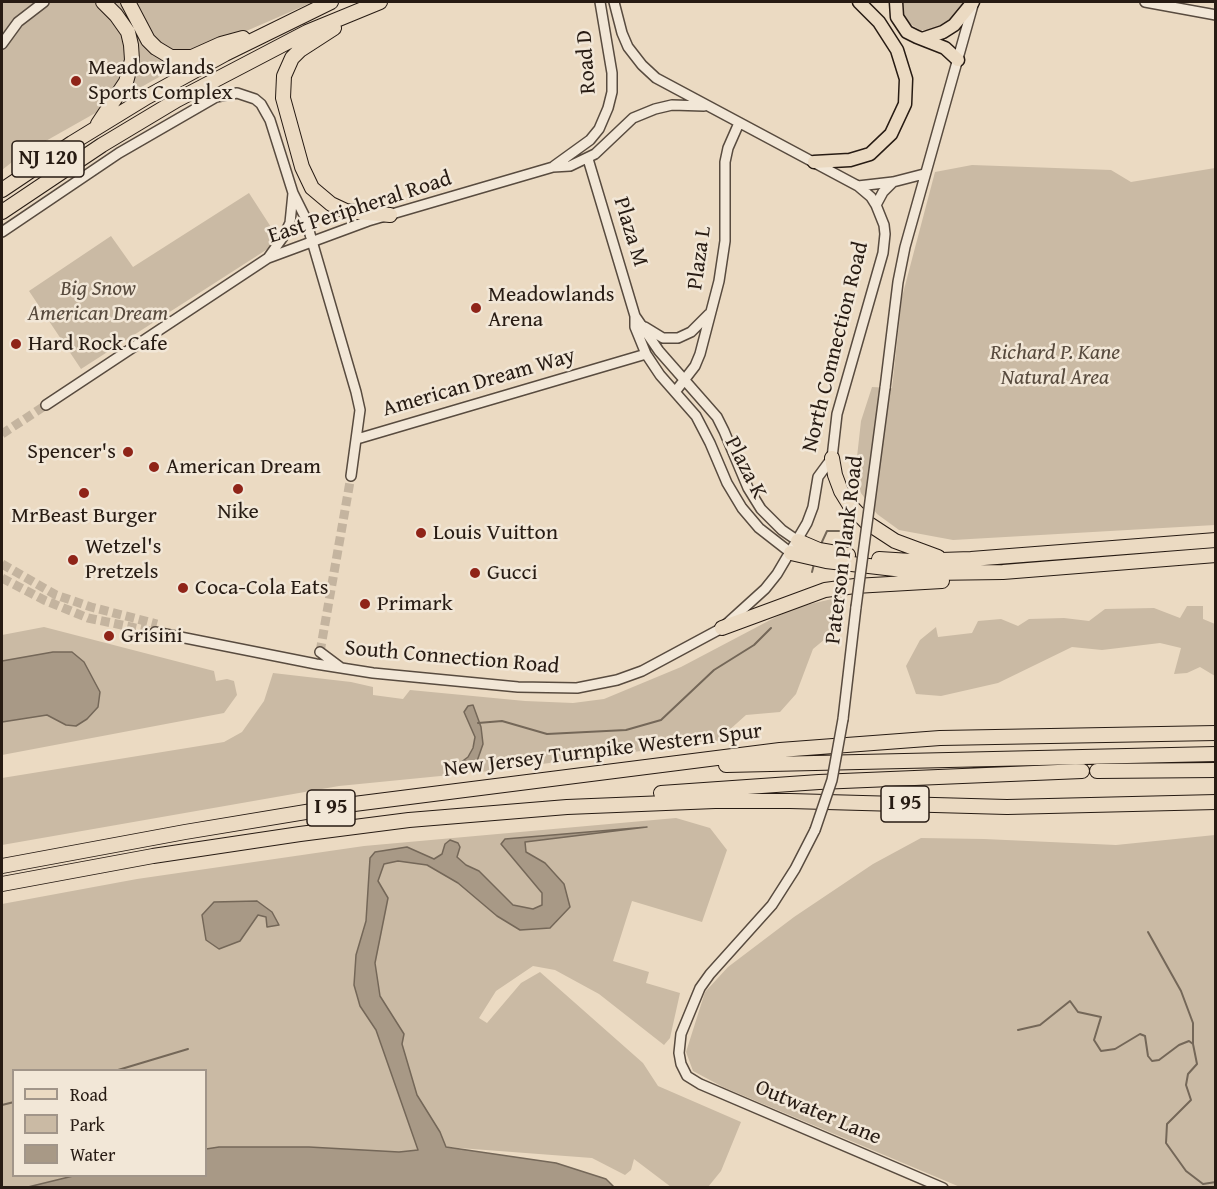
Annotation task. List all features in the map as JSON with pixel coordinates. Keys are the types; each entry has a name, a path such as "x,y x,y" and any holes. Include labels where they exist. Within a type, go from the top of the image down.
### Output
{"highway":[{"path":"103,2 156,48 171,57 192,57 221,44 276,28"},
{"path":"117,2 131,24"},
{"path":"96,128 123,87 131,68 132,45 128,2"},
{"path":"131,24 140,2"},
{"name":"NJ 120","path":"2,190 96,128 199,68 331,2"},
{"name":"NJ 120","path":"2,212 102,145 169,105 298,37 333,20 380,2"},
{"path":"360,10 296,54 284,76 283,98 304,173 315,191 327,202 341,209 390,215"},
{"path":"832,458 841,491 849,504 867,522 895,541 946,560"},
{"path":"827,557 898,561 946,560 1215,540"},
{"path":"801,550 827,557 929,573 1003,572 1215,555"},
{"path":"722,628 836,588 971,579 1003,572"},
{"name":"New Jersey Turnpike Western Spur","path":"2,866 195,830 354,804 796,748 898,740 1035,735 1215,733"},
{"path":"662,765 1215,754"},
{"path":"1097,771 1215,770"},
{"path":"604,804 635,796 746,786 1082,771"},
{"name":"New Jersey Turnpike Western Spur","path":"2,884 172,853 328,830 451,816 604,804 790,801 1020,807 1215,802"}],"main road":[{"path":"814,162 849,160 870,154 891,134 905,104 906,79 897,50 879,22 859,2"},
{"path":"896,2 900,22 912,35 945,48 958,60"},
{"path":"922,39 943,32 954,25 974,2"}],"street":[{"path":"2,44 18,22 44,2"},
{"name":"Road D","path":"553,167 590,140 599,129 608,108 612,92 612,73 600,2"},
{"name":"Road D","path":"614,2 625,40 642,65 656,78 706,105"},
{"name":"Paterson Plank Road","path":"682,1068 679,1053 681,1034 700,987 772,905 795,869 815,830 832,780 843,719 898,282 924,174 974,2"},
{"path":"1145,2 1215,15"},
{"name":"American Dream Way","path":"2,232 119,153 195,108 226,94 242,94 253,98 266,111 293,193 305,217 358,400 360,410 351,476"},
{"name":"East Peripheral Road","path":"46,405 268,258 390,215 553,167 570,166 588,159 626,124 647,111 672,105 706,105"},
{"name":"North Connection Road","path":"706,105 858,186 871,197 876,205 884,225 885,245 837,414 832,458 818,477 801,550 765,589 722,628"},
{"name":"Plaza L","path":"675,393 700,354 719,281 725,241 725,162 728,148 739,123"},
{"name":"Plaza M","path":"588,159 634,316 635,327 646,354 675,393"},
{"path":"858,186 893,182 924,174"},
{"path":"876,205 883,192 893,182"},
{"path":"268,258 290,223 293,193"},
{"path":"642,326 663,338 678,338 691,332 711,313"},
{"name":"Plaza M","path":"634,316 659,351 684,380"},
{"name":"American Dream Way","path":"357,439 646,354"},
{"name":"Plaza K","path":"684,380 717,417 748,488 761,509 801,550"},
{"name":"Plaza K","path":"675,393 696,416 727,483 742,508 759,528 801,550"},
{"name":"South Connection Road","path":"156,628 168,633 344,669 460,683 548,689 577,688 617,680 642,671 722,628"},
{"path":"320,652 344,669"},
{"name":"Outwater Lane","path":"682,1068 687,1076 700,1084 943,1188"}],"green space":[{"name":"Meadowlands Sports Complex","path":"2,2 313,2 221,42 21,155 2,170"},
{"path":"903,2 965,2 955,20 932,30 920,30 902,16"},
{"name":"Richard P. Kane Natural Area","path":"972,165 1111,170 1131,182 1215,168 1215,525 953,540 899,530 877,514 854,484 861,421 872,387 892,388 902,297 935,172"},
{"name":"Big Snow American Dream","path":"249,193 280,241 81,369 29,291 111,236 133,267"},
{"path":"845,596 843,624 813,649 796,694 780,712 746,715 717,741 481,772 339,786 2,845 2,778 224,742 242,732 264,701 273,673 351,682 373,687 373,695 403,699 410,690 525,701 573,703 604,699 681,667 793,608"},
{"path":"1187,606 1203,606 1203,619 1215,624 1215,676 1200,667 1187,673 1174,674 1181,648 1160,643 1102,650 1072,647 998,683 941,696 916,694 906,666 920,640 936,627 938,637 972,633 978,621 1001,619 1018,626 1029,619 1064,618 1089,621 1105,609 1154,608 1180,618"},
{"path":"44,627 214,671 216,681 227,679 234,681 237,695 224,713 2,755 2,635"},
{"path":"676,818 710,828 727,850 702,922 632,901 613,961 649,972 646,983 680,993 670,1038 664,1045 599,994 555,970 533,966 496,991 479,1018 487,1023 521,983 540,972 643,1063 658,1086 741,1122 721,1171 708,1187 671,1187 634,1159 631,1170 625,1175 592,1158 446,1147 399,1152 309,1147 207,1149 207,1069 12,1069 12,1177 69,1177 28,1187 2,1188 2,904 137,879 364,846"},
{"path":"1215,835 1215,1187 960,1187 723,1087 693,1071 686,1052 705,992 728,967 794,917 873,864 921,838 1116,845"}],"water":[{"path":"53,652 72,652 84,662 100,692 98,707 87,719 76,726 66,725 47,715 2,722 2,661"},
{"path":"473,705 481,727 483,744 475,767 468,768 460,763 468,757 475,737 464,712 468,706"},
{"path":"647,827 525,842 526,852 545,863 564,884 570,907 550,928 520,930 497,916 458,883 427,865 398,861 384,864 378,881 388,898 375,963 380,996 404,1034 402,1044 417,1095 440,1132 446,1147 556,1163 606,1179 614,1187 28,1187 69,1177 207,1177 207,1149 219,1147 309,1147 399,1152 418,1150 376,1030 360,1006 354,985 356,955 366,921 370,858 375,852 407,847 434,859 442,854 445,844 450,840 458,843 460,847 457,857 466,865 479,871 513,905 533,909 542,905 542,893 501,844 505,839"},
{"path":"257,901 272,912 279,925 267,927 266,917 258,915 240,941 219,949 206,940 202,915 214,902"}],"waterway":[{"path":"821,544 827,531 839,531"},
{"path":"812,572 814,564"},
{"path":"478,723 502,721 547,734 626,730 661,720 714,670 754,645 771,628"},
{"path":"1148,932 1181,991 1193,1023 1193,1044 1197,1064 1188,1074 1186,1085 1191,1100 1167,1124 1166,1143 1186,1171 1203,1184 1216,1182"},
{"path":"1018,1030 1040,1025 1070,1001 1078,1012 1101,1017 1094,1040 1101,1051 1115,1049 1140,1034 1145,1036 1148,1056 1152,1061 1159,1060 1179,1045 1189,1041 1193,1044"},
{"path":"121,1069 188,1049"},
{"path":"2,1105 12,1102"}],"tunnel":[{"path":"2,434 46,405"},
{"path":"320,652 351,476"},
{"path":"2,564 56,595 91,607 157,624"},
{"path":"2,578 44,600 88,618 155,632"}],"place":[{"name":"Meadowlands Sports Complex","path":"76,81"},
{"name":"Meadowlands Arena","path":"476,308"},
{"name":"Hard Rock Cafe","path":"16,344"},
{"name":"Spencer's","path":"128,452"},
{"name":"American Dream","path":"154,467"},
{"name":"Nike","path":"238,489"},
{"name":"MrBeast Burger","path":"84,493"},
{"name":"Louis Vuitton","path":"421,533"},
{"name":"Wetzel's Pretzels","path":"73,560"},
{"name":"Gucci","path":"475,573"},
{"name":"Coca-Cola Eats","path":"183,588"},
{"name":"Primark","path":"365,604"},
{"name":"Grisini","path":"109,636"}]}
